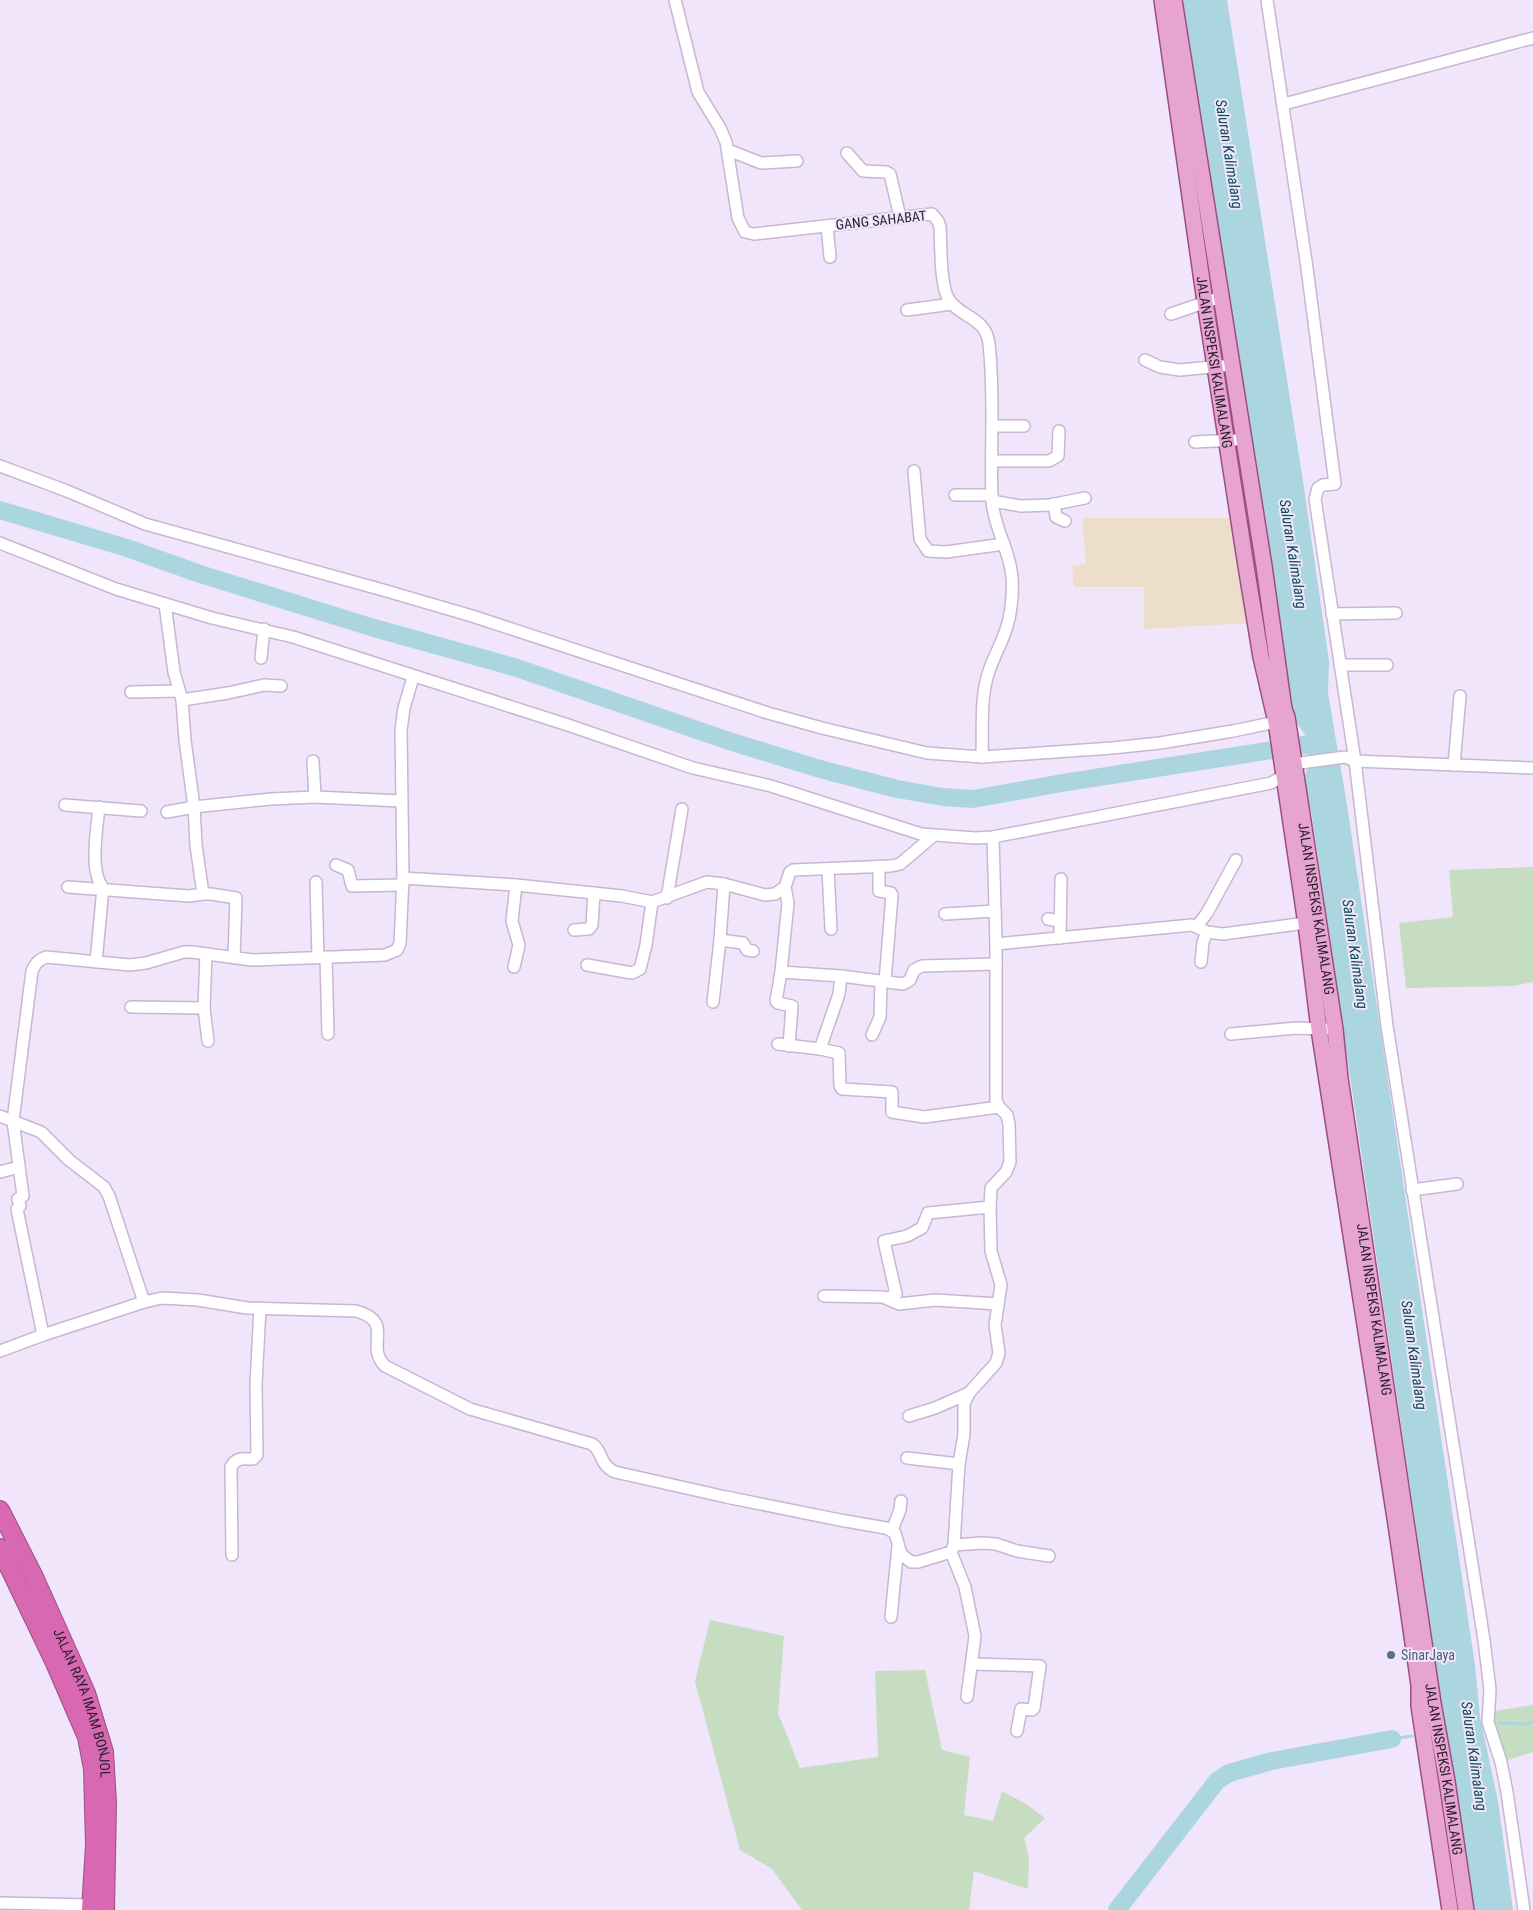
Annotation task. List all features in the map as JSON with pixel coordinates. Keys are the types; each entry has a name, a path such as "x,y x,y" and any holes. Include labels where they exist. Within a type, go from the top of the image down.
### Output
{"highway":[{"name":"JALAN RAYA IMAM BONJOL","path":"0,1510 34,1577 86,1693 104,1752 107,1829 96,1908"},
{"name":"JALAN RAYA IMAM BONJOL","path":"0,1548 55,1663 87,1738 94,1769 96,1908"}],"main road":[{"name":"JALAN INSPEKSI KALIMALANG","path":"1162,0 1227,441 1282,721 1312,922 1335,1029 1364,1277 1402,1530 1435,1713 1433,1751 1450,1910"},
{"name":"JALAN INSPEKSI KALIMALANG","path":"1174,0 1264,566 1268,656"},
{"name":"JALAN INSPEKSI KALIMALANG","path":"1312,922 1319,1029 1364,1277"},
{"name":"JALAN INSPEKSI KALIMALANG","path":"1402,1530 1419,1706 1422,1722 1433,1751 1448,1781 1466,1910"}],"street":[{"name":"GANG SAHABAT","path":"675,0 698,92 720,128 728,150 738,218 745,232 754,234 927,213 932,214 940,227 944,287 952,304"},
{"path":"1267,0 1284,104 1335,484 1323,485 1318,488 1315,499 1340,665 1350,759 1412,1190 1484,1640 1490,1690 1488,1722 1501,1762 1507,1792 1524,1910"},
{"path":"1284,104 1533,38"},
{"path":"728,150 761,163 797,162"},
{"path":"847,153 863,171 886,172 890,174 900,217"},
{"path":"827,226 830,257"},
{"path":"1172,314 1221,297"},
{"path":"907,310 952,304 979,322 988,338 993,426 992,498 995,516 1010,563 1012,606 1004,638 988,672 985,686 982,757"},
{"path":"1144,360 1170,369 1232,365"},
{"path":"993,426 1024,426"},
{"path":"992,461 1049,460 1056,458 1058,456 1059,431"},
{"path":"1195,442 1227,441 1244,438"},
{"path":"0,466 68,491 145,524 463,614 768,713 918,751 982,757 1112,748 1160,743 1282,721"},
{"path":"914,471 920,539 928,551 946,552 1004,544"},
{"path":"955,495 992,498 1021,506 1054,504 1085,498"},
{"path":"1054,504 1056,517 1065,521"},
{"path":"0,543 116,589 212,618 264,629 568,725 693,768 764,784 921,834 933,836 993,837 1271,783 1290,768 1350,759 1533,768"},
{"path":"165,604 174,672 180,696 203,894"},
{"path":"1332,614 1396,613"},
{"path":"261,658 264,629"},
{"path":"1340,665 1387,665"},
{"path":"43,1334 17,1209 20,1206 18,1198 23,1196 13,1122 32,971 35,964 40,959 46,957 130,965 146,963 184,952 252,960 385,955 397,950 400,944 403,882 401,730 404,708 413,677"},
{"path":"131,692 180,696 228,693 264,685 280,686"},
{"path":"1454,765 1460,696"},
{"path":"313,761 315,798"},
{"path":"167,812 194,807 271,800 315,798 401,800"},
{"path":"65,805 141,811"},
{"path":"96,962 103,888 96,876 99,807"},
{"path":"667,898 682,809"},
{"path":"336,865 348,870 352,886 403,882 516,885 594,893 652,902 667,898 700,884 724,884 766,895 775,894 781,892 785,887 790,872 793,870 879,867 900,864 933,836"},
{"path":"967,1697 973,1664 975,1636 965,1587 953,1548 958,1464 964,1434 964,1404 969,1393 998,1358 999,1353 995,1325 1001,1285 991,1251 991,1188 1006,1172 1010,1162 1007,1115 999,1107 996,1100 996,944 993,837"},
{"path":"1200,962 1203,942 1202,929 1207,913 1236,860"},
{"path":"872,1035 880,1017 892,894 879,891 879,867"},
{"path":"828,869 831,930"},
{"path":"1060,938 1061,879"},
{"path":"316,882 328,1034"},
{"path":"713,1002 724,884"},
{"path":"514,967 519,945 512,921 516,885"},
{"path":"68,887 103,888 189,896 211,894 236,898 234,958"},
{"path":"785,887 788,903 776,1001 777,1003 792,1006 784,1045 839,1053 840,1086 842,1089 892,1092 892,1112 924,1117 999,1107"},
{"path":"574,930 585,930 592,925 594,893"},
{"path":"587,966 619,969 632,973 640,969 646,945 652,902"},
{"path":"945,914 995,911"},
{"path":"1048,919 1060,921"},
{"path":"996,944 1192,925 1223,934 1312,922"},
{"path":"720,940 743,943 747,950 753,951"},
{"path":"206,954 204,1008 208,1041"},
{"path":"781,972 842,976 903,984 908,982 914,970 922,966 996,964"},
{"path":"820,1049 842,976"},
{"path":"131,1007 204,1008"},
{"path":"1231,1034 1296,1028 1335,1029"},
{"path":"0,1116 41,1132 69,1160 104,1187 109,1196 144,1302"},
{"path":"0,1172 19,1167"},
{"path":"1412,1190 1457,1184"},
{"path":"888,1298 896,1293 884,1241 907,1236 922,1228 928,1213 990,1207"},
{"path":"824,1296 888,1298 899,1304 935,1300 998,1304"},
{"path":"0,1351 43,1334 162,1298 260,1308 345,1310 369,1315 373,1318 377,1328 377,1352 385,1366 456,1404 482,1414 592,1444 596,1446 604,1465 615,1472 726,1497 892,1530 901,1554 911,1562 918,1562 953,1548 982,1543 996,1544 1049,1556"},
{"path":"232,1555 231,1467 234,1460 253,1459 257,1455 256,1384 260,1308"},
{"path":"909,1416 935,1408 969,1393"},
{"path":"907,1458 958,1464"},
{"path":"892,1530 900,1510 901,1500"},
{"path":"891,1617 898,1546"},
{"path":"973,1664 1040,1666 1033,1709 1021,1709 1017,1731"},
{"path":"0,1902 96,1908"}],"shaded area":[{"path":"1082,518 1234,518 1250,623 1144,629 1144,587 1074,587 1072,566 1086,564"},
{"path":"1533,867 1533,982 1513,986 1406,988 1399,923 1453,917 1449,870"},
{"path":"710,1620 784,1636 778,1713 800,1768 878,1757 875,1671 925,1670 942,1750 970,1757 964,1815 993,1821 1002,1791 1026,1804 1045,1818 1024,1838 1029,1858 1028,1889 974,1871 969,1910 802,1910 772,1869 740,1850 695,1681"},
{"path":"1533,1705 1533,1752 1502,1762 1489,1712"}],"water":[{"name":"Saluran Kalimalang","path":"1183,0 1227,0 1303,481 1329,661 1328,693 1347,805 1475,1665 1480,1717 1498,1801 1513,1910 1472,1910 1312,816 1303,781 1309,765 1305,735 1293,717"}],"waterway":[{"path":"0,510 127,548 200,574 374,628 514,667 729,741 820,769 897,789 943,797 973,799 1323,742"},
{"path":"1500,1723 1525,1724 1533,1722"},
{"path":"1392,1739 1412,1736"},
{"path":"1117,1910 1217,1781 1229,1773 1272,1761 1392,1739"}],"place":[{"name":"SinarJaya","path":"1391,1655"}]}
